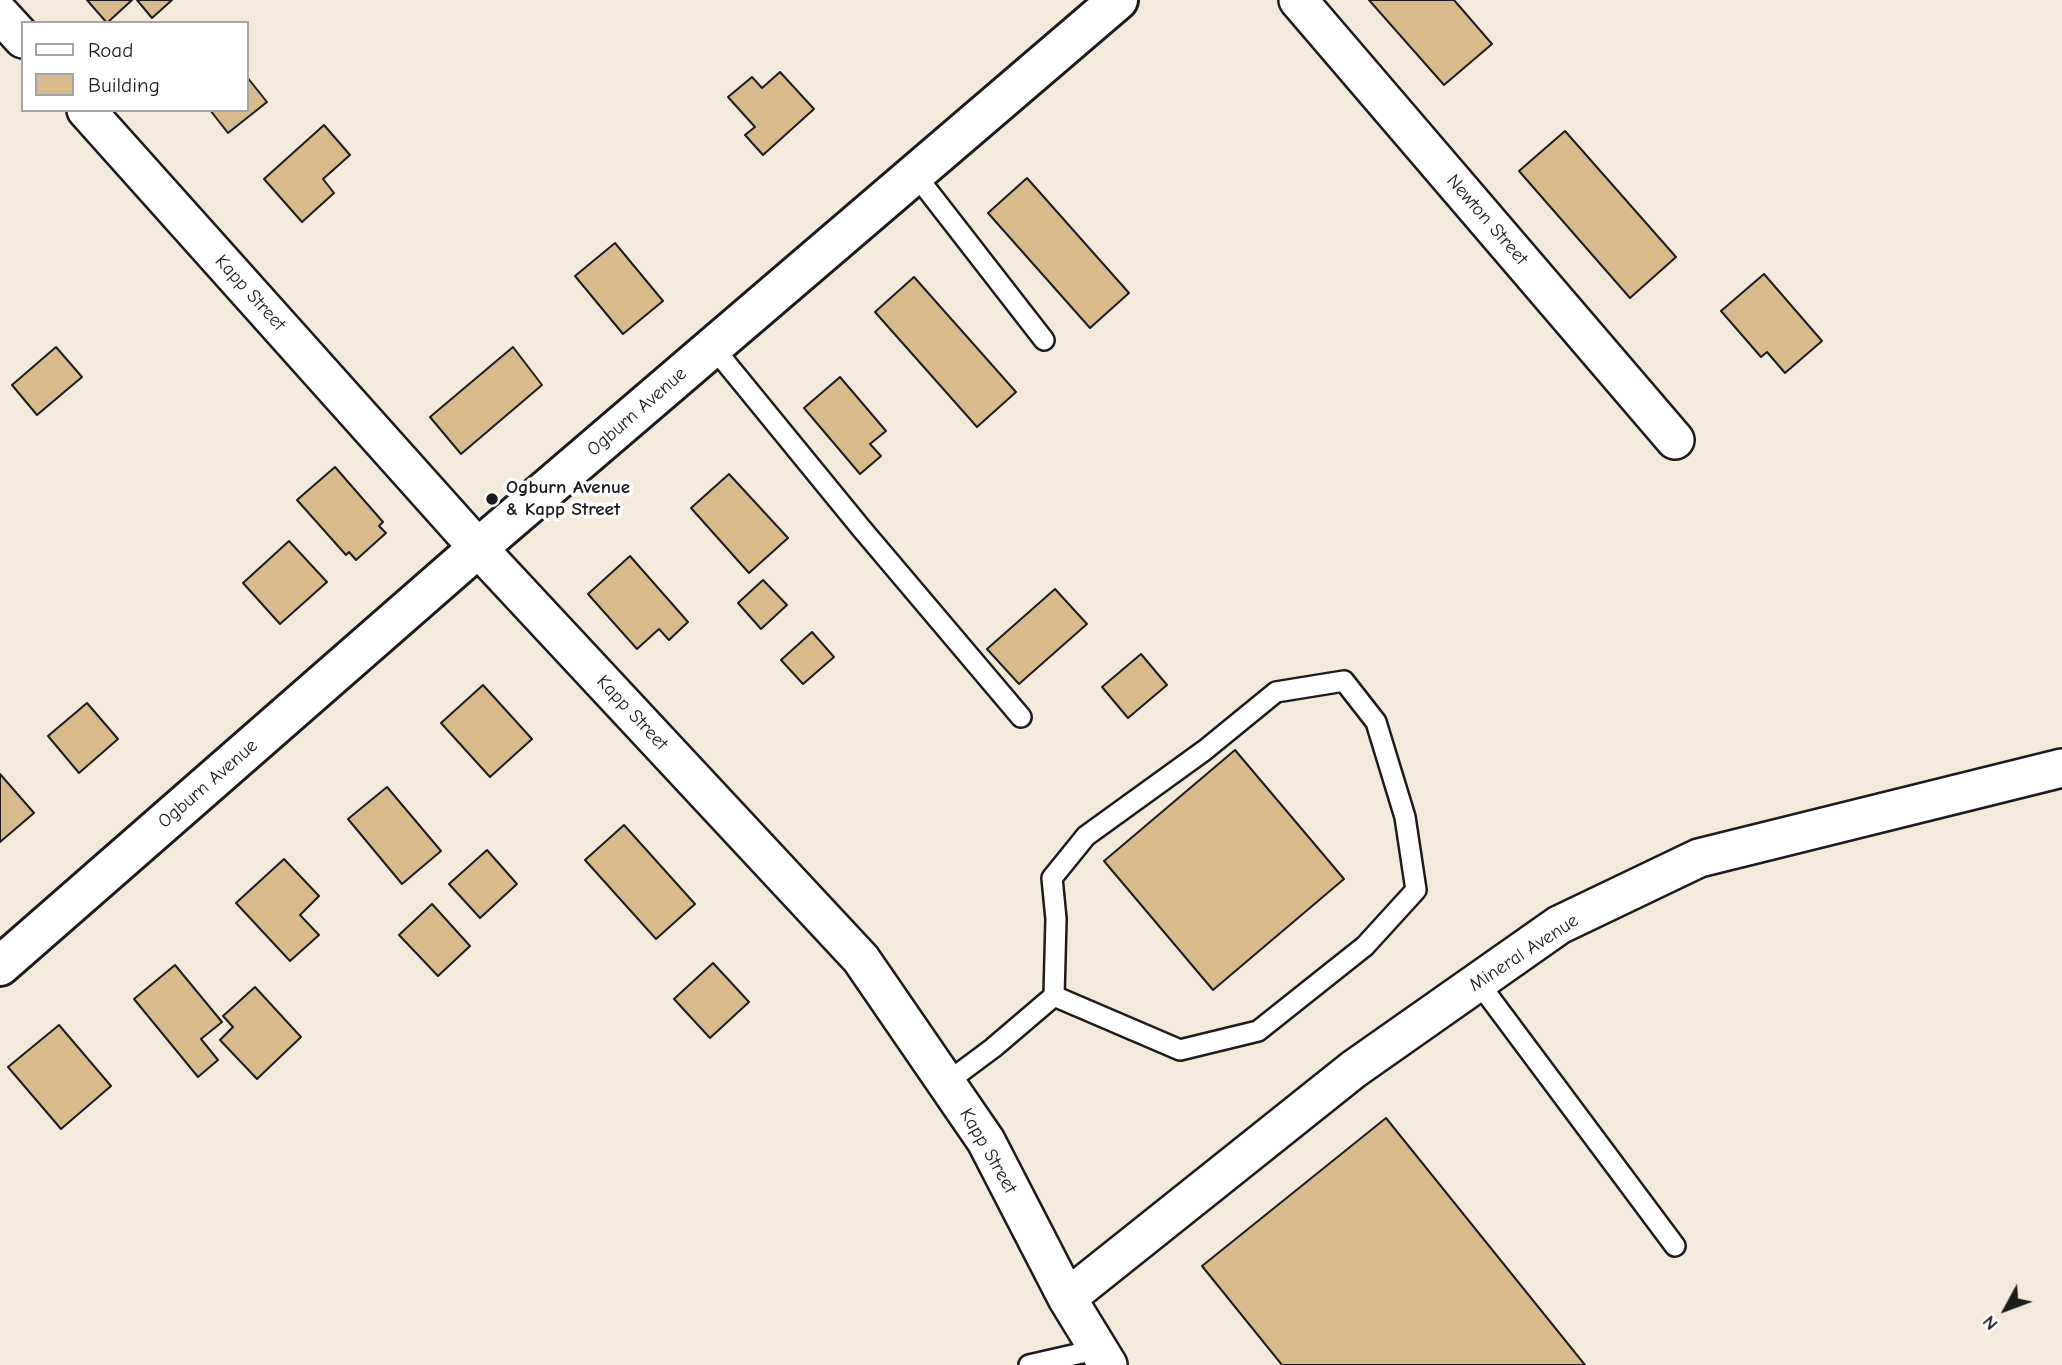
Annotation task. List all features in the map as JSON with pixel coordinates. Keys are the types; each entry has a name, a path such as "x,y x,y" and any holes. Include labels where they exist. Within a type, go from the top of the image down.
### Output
{"street":[{"name":"Ogburn Avenue","path":"0,966 478,548 1118,0"},
{"name":"Newton Street","path":"1298,0 1675,440"},
{"path":"0,14 21,37"},
{"name":"Kapp Street","path":"88,112 478,548 861,959 986,1141 1067,1298 1104,1357"},
{"name":"Mineral Avenue","path":"1067,1298 1354,1069 1559,925 1699,858 2062,768"}],"lane":[{"path":"915,174 1044,340"},
{"path":"713,347 1021,717"},
{"path":"946,1083 993,1048 1054,996 1056,919 1052,878 1086,836 1205,750 1276,692 1344,681 1376,722 1405,817 1416,890 1365,946 1258,1031 1180,1050 1054,996"},
{"path":"1478,982 1675,1246"},
{"path":"1029,1365 1104,1357"}],"building":[{"path":"87,0 132,0 109,21 105,21"},
{"path":"137,0 172,0 152,18"},
{"path":"1369,0 1454,0 1492,44 1444,85"},
{"path":"780,72 814,109 763,155 745,135 755,127 728,97 752,77 762,88"},
{"path":"248,78 267,102 228,133 212,112 248,112"},
{"path":"324,125 350,155 323,179 334,193 302,222 264,179"},
{"path":"1565,131 1676,257 1630,298 1519,171"},
{"path":"1027,178 1129,293 1090,328 988,213"},
{"path":"615,243 663,301 623,334 575,276"},
{"path":"1764,274 1822,341 1785,373 1767,352 1761,357 1721,311"},
{"path":"914,277 1016,392 977,427 875,312"},
{"path":"56,347 82,377 37,415 12,385"},
{"path":"513,347 542,385 461,454 430,417"},
{"path":"840,377 886,431 870,444 881,456 860,474 804,408"},
{"path":"335,467 383,522 379,526 386,533 356,560 349,552 346,555 297,500"},
{"path":"729,474 788,538 749,573 691,508"},
{"path":"289,541 327,582 280,624 243,583"},
{"path":"630,556 688,622 669,640 659,629 637,649 588,594"},
{"path":"763,580 787,605 761,629 738,603"},
{"path":"1055,589 1087,624 1019,684 987,649"},
{"path":"812,632 834,657 803,684 781,660"},
{"path":"1141,654 1167,685 1128,718 1102,687"},
{"path":"483,685 532,739 490,777 441,723"},
{"path":"87,703 118,739 79,773 48,736"},
{"path":"1235,750 1344,879 1213,990 1104,861"},
{"path":"0,774 34,813 0,842"},
{"path":"387,787 441,851 402,884 348,819"},
{"path":"624,825 695,904 656,939 585,860"},
{"path":"487,850 517,884 480,918 449,884"},
{"path":"284,859 319,896 300,915 319,935 290,961 236,903"},
{"path":"432,904 470,946 438,976 399,935"},
{"path":"713,963 749,1002 710,1038 674,999"},
{"path":"175,965 222,1022 201,1039 218,1060 198,1077 134,999"},
{"path":"255,987 301,1037 257,1079 220,1040 233,1027 223,1016"},
{"path":"59,1025 111,1086 61,1129 8,1067"},
{"path":"1386,1118 1585,1365 1282,1365 1202,1266"}],"place":[{"name":"Ogburn Avenue & Kapp Street","path":"492,499"}]}
